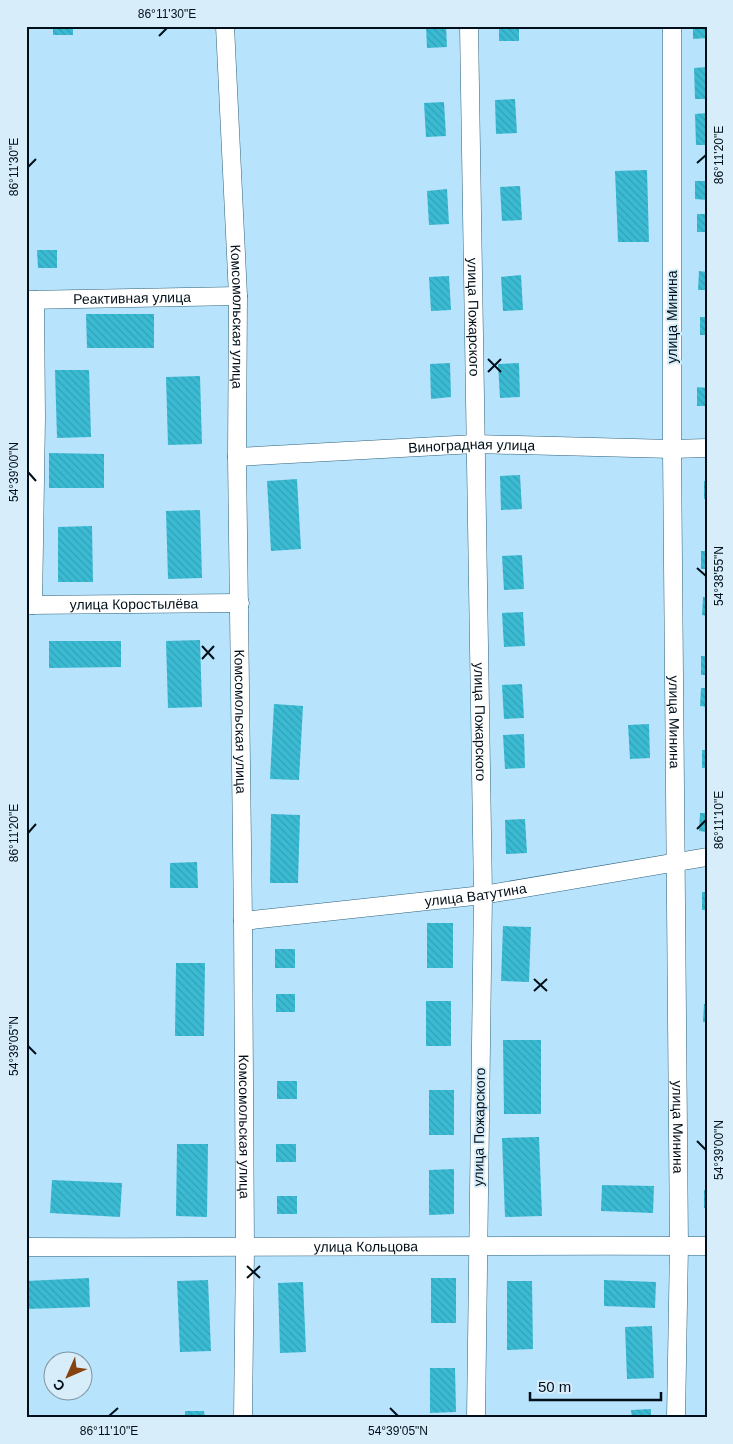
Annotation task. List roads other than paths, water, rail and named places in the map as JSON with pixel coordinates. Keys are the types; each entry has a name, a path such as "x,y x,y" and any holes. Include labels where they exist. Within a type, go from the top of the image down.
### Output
{"street":[{"name":"Комсомольская улица","path":"225,26 238,296 245,1248 243,1418"},
{"name":"улица Пожарского","path":"469,26 483,895 476,1418"},
{"name":"улица Минина","path":"672,26 672,449 679,1246 676,1418"},
{"name":"Реактивная улица","path":"30,300 238,296"},
{"path":"30,300 30,605"},
{"name":"Виноградная улица","path":"238,457 475,444 672,449 707,448"},
{"name":"улица Коростылёва","path":"30,605 240,603"},
{"name":"улица Ватутина","path":"243,922 483,895 707,856"},
{"name":"улица Кольцова","path":"26,1247 707,1246"}]}
